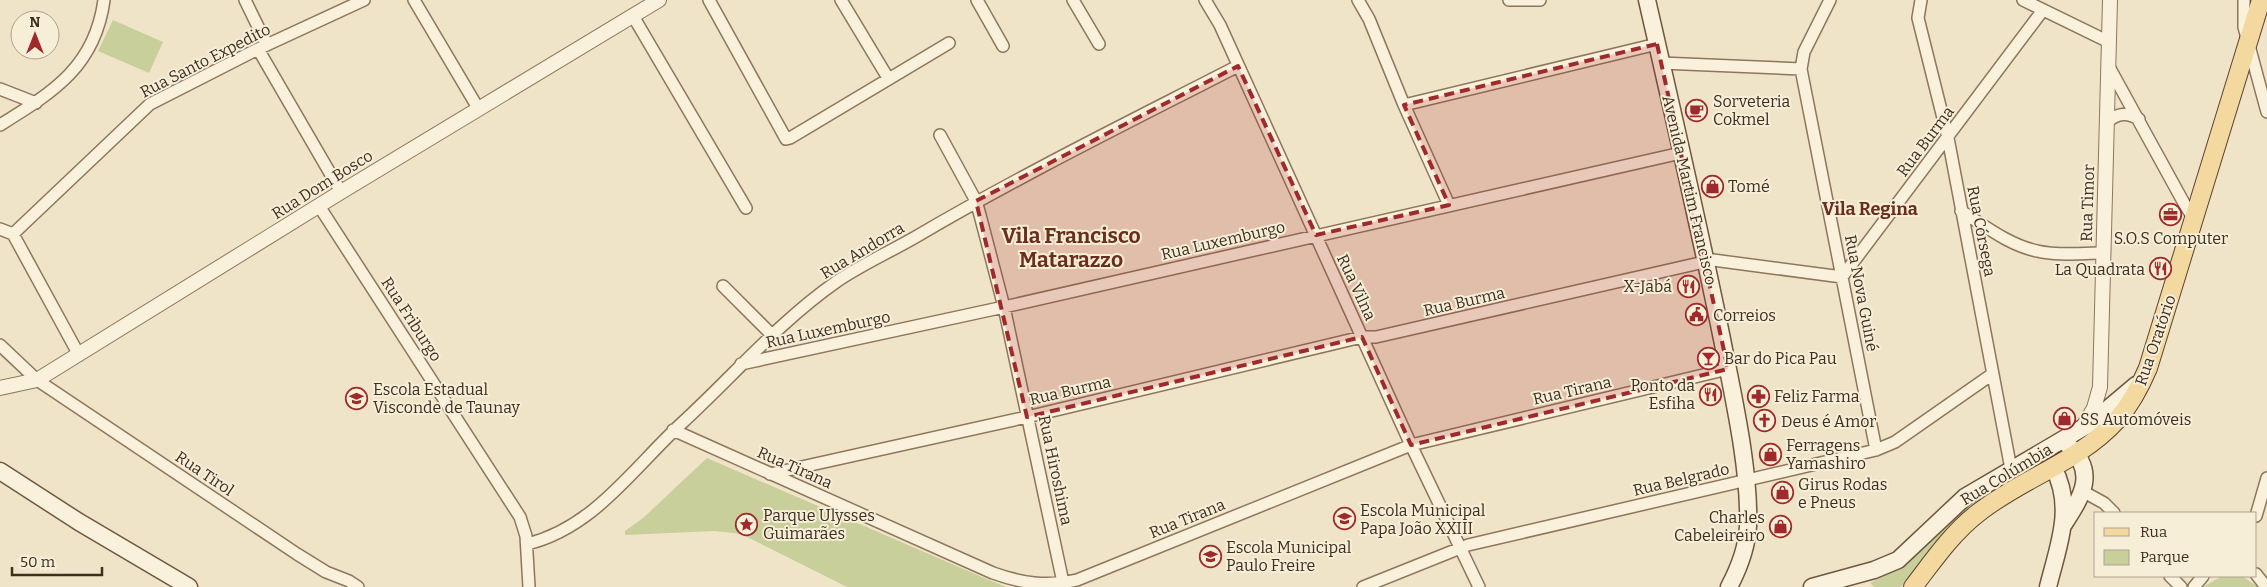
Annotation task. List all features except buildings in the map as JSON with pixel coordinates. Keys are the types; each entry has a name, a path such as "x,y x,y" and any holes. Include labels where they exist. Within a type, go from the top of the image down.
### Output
{"main road":[{"name":"Avenida Martim Francisco","path":"1646,0 1706,262 1728,369 1746,481 1748,510 1746,543 1729,587"},
{"name":"Rua Oratório","path":"1913,587 1968,520 1989,504 2076,454 2117,420 2130,404 2145,376 2261,0"},
{"name":"Rua Colúmbia","path":"1812,587 1874,570 1898,560 1955,504 2011,469 2078,431 2111,408 2145,376"},
{"path":"2061,441 2076,454 2085,474 2084,492 2062,528"},
{"path":"2048,587 2062,528 2064,497 2059,479 2052,467"},
{"path":"0,471 79,522 188,587"},
{"path":"0,481 79,522"}],"street":[{"path":"0,125 36,103 65,80 85,56 101,21 104,0"},
{"path":"246,0 263,47 341,192"},
{"name":"Rua Santo Expedito","path":"12,234 150,104 263,47 364,0"},
{"path":"414,0 478,108"},
{"name":"Rua Dom Bosco","path":"0,388 37,380 80,355 478,108 659,0"},
{"path":"709,0 783,137 790,138 888,78 949,44"},
{"path":"841,0 888,78"},
{"path":"977,0 1004,46"},
{"path":"1073,0 1100,44"},
{"name":"Rua Vilna","path":"1205,0 1220,25 1411,445 1479,587"},
{"path":"1358,0 1369,19 1449,205"},
{"path":"1509,0 1540,0"},
{"name":"Rua Nova Guiné","path":"1830,0 1804,52 1801,69 1876,450"},
{"name":"Rua Córsega","path":"1921,0 1918,18 1948,138 2011,469"},
{"path":"2023,0 2109,42"},
{"name":"Rua Timor","path":"2078,431 2091,415 2099,395 2110,0"},
{"path":"2244,0 2244,27 2267,112"},
{"name":"Rua Burma","path":"770,474 1362,337 1376,338 1706,262 1718,260 1842,277 2043,10"},
{"path":"633,16 746,208"},
{"path":"1404,104 1657,44"},
{"path":"1661,64 1801,69"},
{"path":"2108,65 2194,218"},
{"name":"Rua Andorra","path":"527,544 555,536 614,492 673,430 713,394 741,364 772,335 837,281 976,201 1238,66"},
{"path":"0,89 36,103"},
{"path":"2107,122 2120,114 2140,119"},
{"name":"Rua Hiroshima","path":"940,135 976,201 1004,307 1064,585"},
{"name":"Rua Luxemburgo","path":"741,364 1004,307 1681,153"},
{"name":"Rua Friburgo","path":"319,206 514,508 524,528 527,544 529,587"},
{"path":"1962,211 2006,239 2029,249 2046,253 2104,254"},
{"path":"0,229 12,234 80,355"},
{"path":"723,286 772,335"},
{"name":"Rua Tirol","path":"0,345 37,380 297,554 326,572 349,581 358,587"},
{"name":"Rua Tirana","path":"673,430 1006,578 1037,585 1064,585 1411,445 1728,369"},
{"name":"Rua Belgrado","path":"1362,587 1459,548 1876,450 1895,442 1992,375"},
{"path":"2257,513 2267,478"},
{"path":"2084,492 2104,503 2113,512"},
{"path":"2257,575 2266,587"},
{"path":"2171,577 2181,587"},
{"path":"2194,587 2202,577"}],"highlighted area":[{"path":"1657,44 1728,369 1411,445 1362,337 1027,417 976,201 1238,66 1316,235 1449,205 1404,105"}],"green space":[{"path":"113,20 163,42 149,73 98,51"},
{"name":"Parque Ulysses Guimarães","path":"707,458 1006,587 847,587 741,534 715,531 625,535 625,531 643,518"},
{"path":"1974,500 1976,503 1957,520 1901,587 1874,587 1870,583 1907,563 1943,524"},
{"path":"2220,577 2243,577 2258,587 2203,587"}],"place":[{"name":"Sorveteria Cokmel","path":"1697,110"},
{"name":"Tomé","path":"1712,186"},
{"name":"S.O.S Computer","path":"2171,214"},
{"name":"La Quadrata","path":"2161,269"},
{"name":"X-Jabá","path":"1688,286"},
{"name":"Correios","path":"1697,315"},
{"name":"Bar do Pica Pau","path":"1708,358"},
{"name":"Ponto da Esfiha","path":"1711,394"},
{"name":"Feliz Farma","path":"1758,396"},
{"name":"Escola Estadual Visconde de Taunay","path":"357,398"},
{"name":"SS Automóveis","path":"2064,419"},
{"name":"Deus é Amor","path":"1765,421"},
{"name":"Ferragens Yamashiro","path":"1770,454"},
{"name":"Girus Rodas e Pneus","path":"1782,493"},
{"name":"Escola Municipal Papa João XXIII","path":"1344,519"},
{"name":"Parque Ulysses Guimarães","path":"747,524"},
{"name":"Charles Cabeleireiro","path":"1781,526"},
{"name":"Escola Municipal Paulo Freire","path":"1210,556"}],"district":[{"name":"Vila Regina","path":"1870,209"},
{"name":"Vila Francisco Matarazzo","path":"1071,248"}]}
